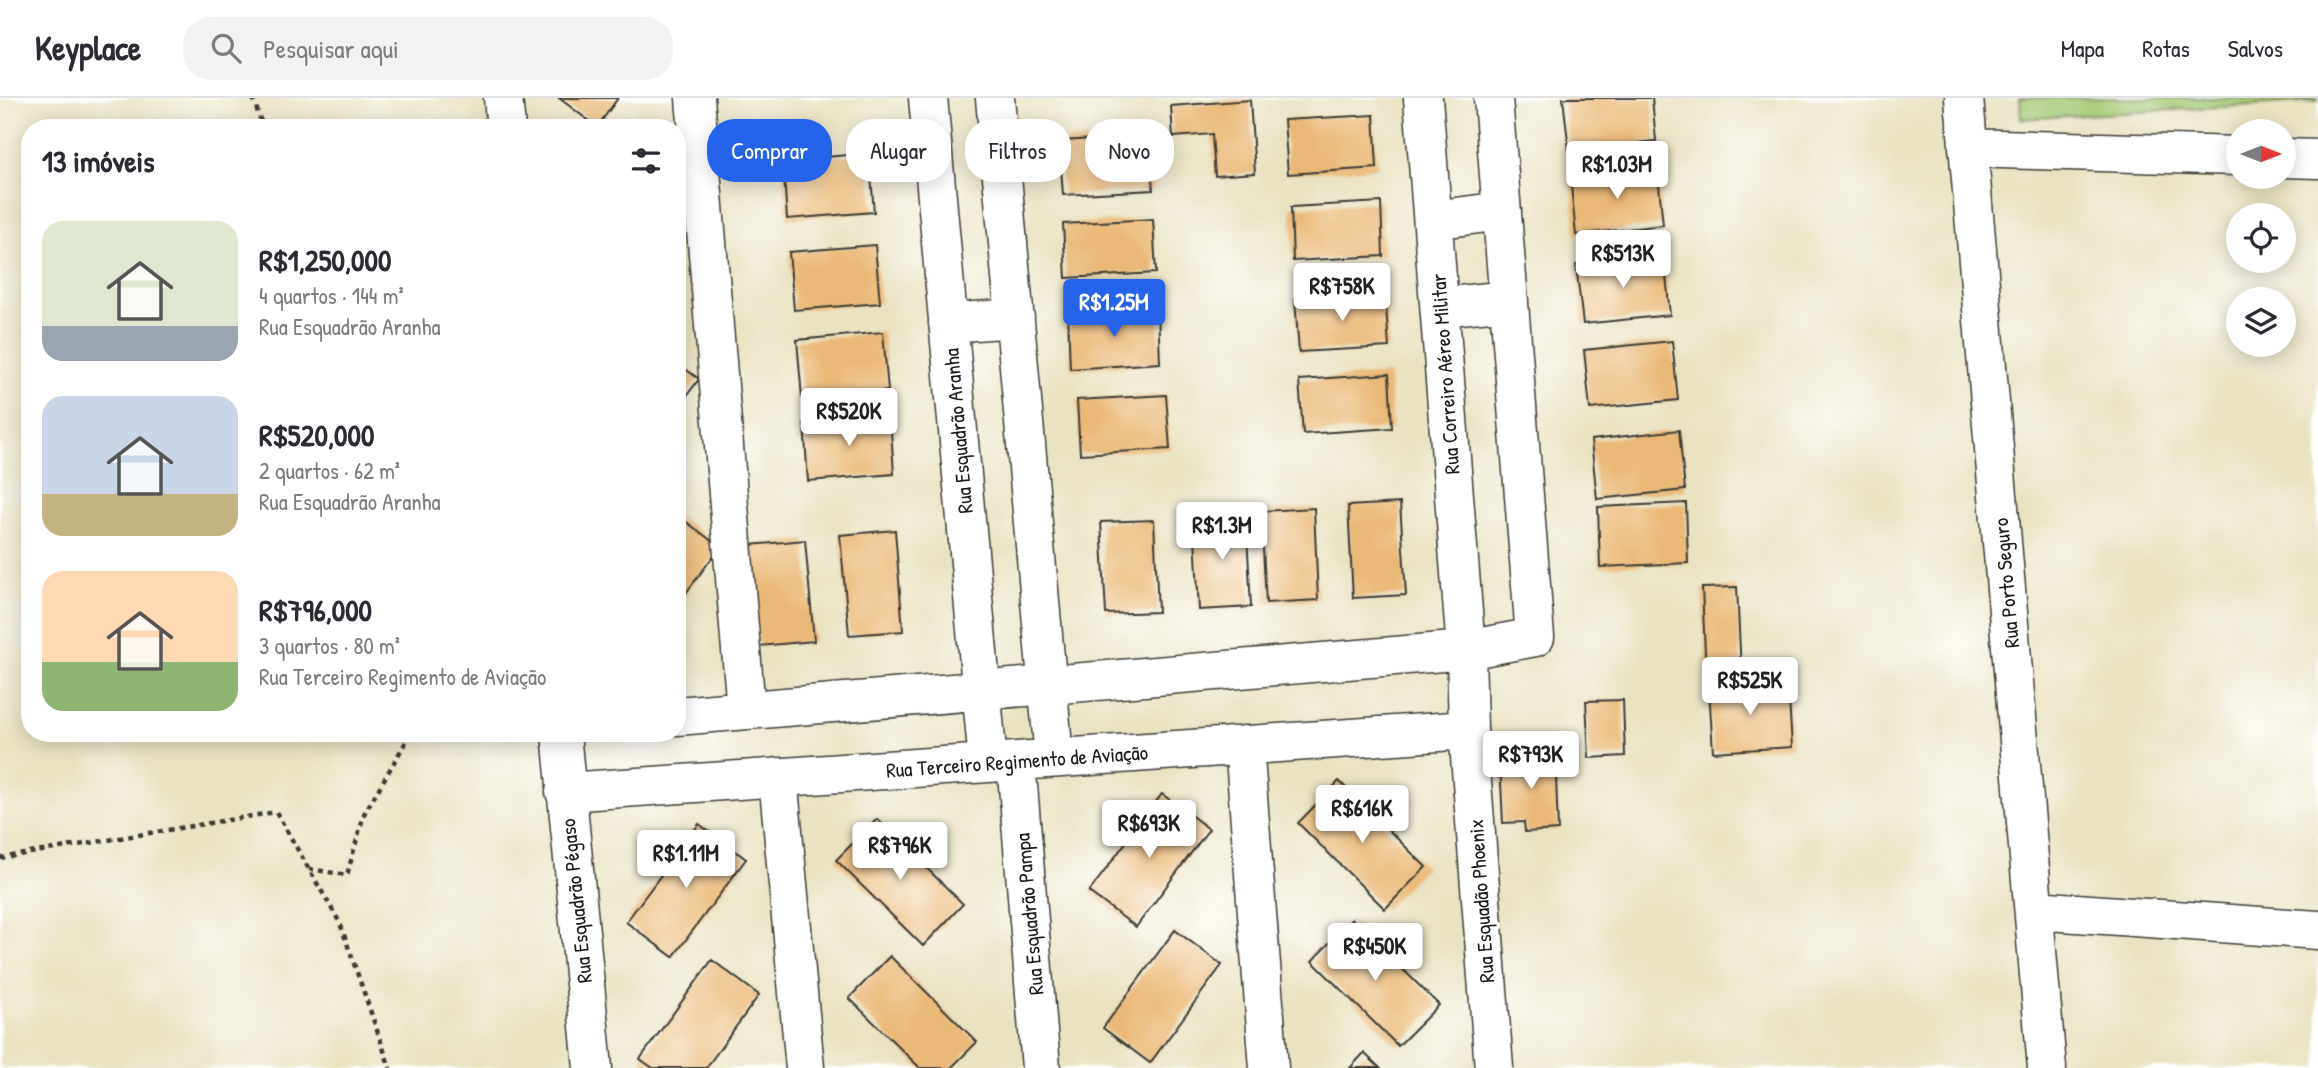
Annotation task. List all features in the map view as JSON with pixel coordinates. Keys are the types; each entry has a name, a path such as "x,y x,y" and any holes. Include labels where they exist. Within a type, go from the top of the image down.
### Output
{"street":[{"path":"503,98 505,119"},
{"path":"695,98 746,710"},
{"name":"Rua Esquadrão Aranha","path":"928,98 982,691 1002,762"},
{"path":"995,98 1054,758"},
{"name":"Rua Correiro Aéreo Militar","path":"1423,98 1466,650"},
{"path":"686,715 1466,650 1535,637 1493,98"},
{"name":"Rua Porto Seguro","path":"1964,98 2047,1068"},
{"path":"1968,148 2226,156"},
{"path":"2296,158 2318,159"},
{"path":"1433,220 1502,211"},
{"path":"1440,307 1508,300"},
{"path":"948,323 1015,318"},
{"name":"Rua Esquadão Phoenix","path":"1466,650 1468,730 1494,1068"},
{"name":"Rua Terceiro Regimento de Aviação","path":"565,792 1468,730"},
{"name":"Rua Esquadrão Pégaso","path":"562,742 593,1068"},
{"path":"1244,745 1269,1068"},
{"name":"Rua Esquadrão Pampa","path":"1002,762 1041,1068"},
{"path":"778,778 805,1068"},
{"path":"2034,910 2318,930"}],"path":[{"path":"253,98 260,119"},
{"path":"309,869 347,875 364,814 406,742"},
{"path":"0,858 276,811 340,923 390,1068"}],"green space":[{"path":"2020,98 2318,98 2318,101 2021,119"}],"building":[{"path":"559,98 618,98 603,119 587,119"},
{"path":"1563,98 1652,98 1656,141 1569,150"},
{"path":"1250,100 1255,173 1215,176 1212,134 1174,137 1171,106"},
{"path":"1374,115 1377,168 1288,174 1284,120"},
{"path":"1071,140 1085,140 1085,182 1152,182 1153,190 1063,195 1062,182 1071,182"},
{"path":"846,155 846,182 871,182 874,212 787,219 784,182 832,182 832,156"},
{"path":"1657,166 1663,225 1576,235 1570,176"},
{"path":"1381,202 1383,256 1293,261 1291,207"},
{"path":"1153,219 1156,273 1066,278 1063,224"},
{"path":"875,245 880,303 794,310 789,252"},
{"path":"1664,256 1670,315 1583,324 1576,265"},
{"path":"1385,293 1389,347 1299,352 1295,299"},
{"path":"1158,310 1160,363 1070,369 1068,315"},
{"path":"883,332 888,391 802,398 797,340"},
{"path":"1672,341 1678,400 1590,409 1584,350"},
{"path":"686,370 699,379 686,397"},
{"path":"1389,374 1392,428 1303,434 1299,380"},
{"path":"1166,395 1170,449 1080,454 1077,400"},
{"path":"890,416 894,474 808,481 804,423"},
{"path":"1679,430 1685,490 1597,499 1591,440"},
{"path":"1400,503 1406,595 1353,598 1348,506"},
{"path":"1686,503 1688,563 1600,567 1598,507"},
{"path":"1314,508 1318,600 1266,603 1261,511"},
{"path":"1246,515 1251,607 1199,610 1194,518"},
{"path":"1154,520 1158,612 1106,614 1101,522"},
{"path":"686,522 720,547 686,593"},
{"path":"895,530 903,631 849,635 840,535"},
{"path":"805,540 814,641 759,646 750,545"},
{"path":"1737,587 1741,672 1706,674 1702,588"},
{"path":"1788,683 1792,747 1713,752 1709,688"},
{"path":"1623,700 1625,756 1589,758 1586,701"},
{"path":"1555,751 1558,830 1525,832 1524,822 1503,823 1500,763 1518,762 1517,752"},
{"path":"1339,781 1426,867 1385,909 1298,823"},
{"path":"1162,794 1209,829 1136,927 1089,892"},
{"path":"877,819 963,904 923,946 836,860"},
{"path":"699,824 746,859 673,957 626,922"},
{"path":"1352,919 1439,1005 1398,1046 1312,961"},
{"path":"1175,930 1222,965 1150,1063 1103,1028"},
{"path":"890,956 977,1042 951,1068 920,1068 849,998"},
{"path":"712,960 759,995 706,1068 653,1068 640,1059"},
{"path":"1364,1053 1380,1068 1350,1068"}]}
